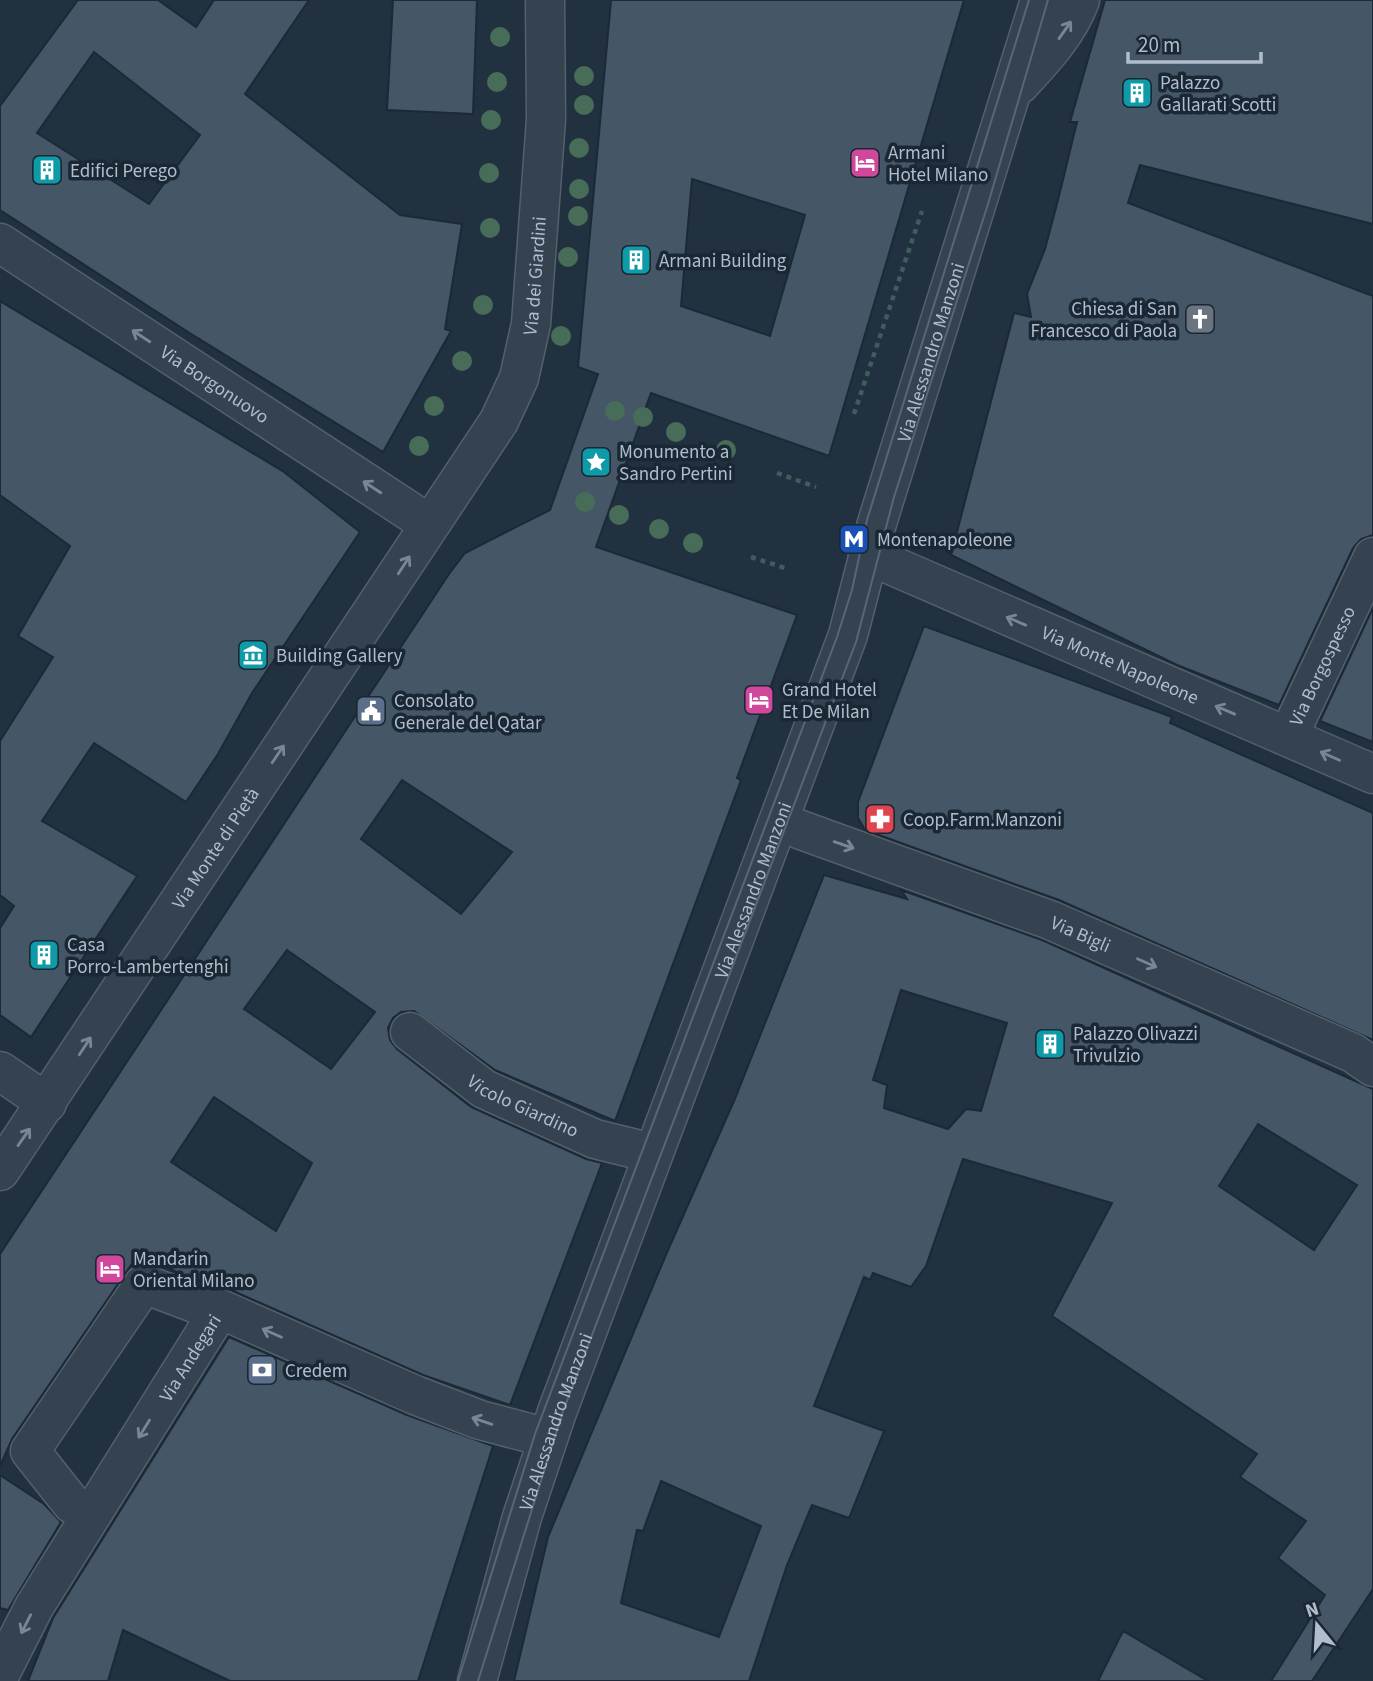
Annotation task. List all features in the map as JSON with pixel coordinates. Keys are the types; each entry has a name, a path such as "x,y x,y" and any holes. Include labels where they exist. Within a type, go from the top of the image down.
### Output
{"street":[{"name":"Via dei Giardini","path":"429,524 499,421 519,378 531,324 546,119 545,0"},
{"name":"Via Alessandro Manzoni","path":"477,1681 548,1438 652,1153 848,635 867,555 1040,0"},
{"name":"Via Alessandro Manzoni","path":"1012,93 1050,51 1073,19 1080,0"},
{"name":"Via Borgonuovo","path":"0,243 429,524"},
{"name":"Via Monte di Pietà","path":"0,1171 429,524"},
{"name":"Via Monte Napoleone","path":"867,555 1373,774"},
{"name":"Via Borgospesso","path":"1288,737 1373,557"},
{"name":"Via Bigli","path":"779,822 1050,920 1353,1053 1373,1067"},
{"name":"Vicolo Giardino","path":"410,1032 484,1088 595,1139 652,1153"},
{"path":"0,1071 47,1103"},
{"path":"92,1513 72,1504 30,1451 144,1284 205,1307 219,1309"},
{"name":"Via Andegari","path":"0,1674 34,1607 219,1309 359,1373 469,1416 548,1438"}],"path":[{"path":"854,414 922,211"},
{"path":"777,473 816,487"},
{"path":"751,557 788,569"}],"building":[{"path":"78,0 158,0 196,27 214,0 309,0 245,94 400,215 462,224 445,329 451,331 383,452 188,332 0,210 0,106","holes":["94,52 200,135 149,204 37,133"]},
{"path":"393,0 477,0 473,114 387,110"},
{"path":"611,0 964,0 829,456 651,393 596,547 797,615 737,778 741,780 615,1121 495,1070 414,1011 401,1012 393,1018 388,1028 390,1040 397,1049 471,1107 586,1159 602,1163 510,1405 423,1375 229,1289 179,1274 142,1249 12,1439 0,1466 0,1254 449,574 465,553 550,510 598,374 578,367","holes":["692,179 805,215 770,336 681,306","402,780 512,852 461,914 361,839","287,950 375,1012 331,1069 244,1009","214,1097 312,1163 276,1231 171,1162"]},
{"path":"1105,0 1373,0 1373,224 1140,165 1128,203 1373,296 1373,535 1361,539 1353,548 1279,705 1177,665 951,555 1014,313 1031,317 1027,294 1045,249 1058,200 1077,122 1070,122"},
{"path":"0,301 284,472 360,532 252,693 218,754 186,802 94,743 42,821 137,876 31,1037 0,1015 0,928 14,906 0,895 0,741 53,657 18,636 70,546 0,495"},
{"path":"1373,608 1373,742 1320,721"},
{"path":"924,626 1172,717 1170,723 1373,813 1373,1040 1059,900 865,830 858,818 858,802"},
{"path":"824,875 907,899 901,890 1042,940 1373,1089 1373,1589 1312,1681 1271,1681 1325,1595 1278,1558 1306,1521 1240,1477 1257,1454 1052,1316 1112,1203 963,1159 926,1266 911,1287 873,1273 870,1280 864,1277 814,1406 884,1431 849,1518 812,1505 787,1565 749,1681 514,1681 548,1537 668,1250 734,1101","holes":["901,990 1007,1023 981,1111 966,1109 948,1129 884,1108 887,1085 873,1080","1258,1124 1357,1185 1314,1250 1219,1186","661,1481 761,1526 719,1637 621,1603 637,1530 643,1531"]},
{"path":"229,1337 407,1415 493,1446 418,1681 230,1681 123,1630 108,1681 28,1681 53,1618"},
{"path":"0,1475 44,1504 61,1522 8,1610 0,1608"},
{"path":"1123,1631 1208,1681 1098,1681"}],"tram line":[{"path":"458,1681 535,1434 837,637 852,590 867,520 1029,0"},
{"path":"478,1681 562,1414 856,642 894,497 988,204 1048,0"}],"place":[{"name":"Palazzo Gallarati Scotti","path":"1137,93"},
{"name":"Armani Hotel Milano","path":"865,163"},
{"name":"Edifici Perego","path":"47,170"},
{"name":"Armani Building","path":"636,260"},
{"name":"Chiesa di San Francesco di Paola","path":"1200,319"},
{"name":"Monumento a Sandro Pertini","path":"596,462"},
{"name":"Montenapoleone","path":"854,539"},
{"name":"Building Gallery","path":"253,655"},
{"name":"Grand Hotel Et De Milan","path":"759,700"},
{"name":"Consolato Generale del Qatar","path":"371,711"},
{"name":"Coop.Farm.Manzoni","path":"880,819"},
{"name":"Casa Porro-Lambertenghi","path":"44,955"},
{"name":"Palazzo Olivazzi Trivulzio","path":"1050,1044"},
{"name":"Mandarin Oriental Milano","path":"110,1269"},
{"name":"Credem","path":"262,1370"}]}
